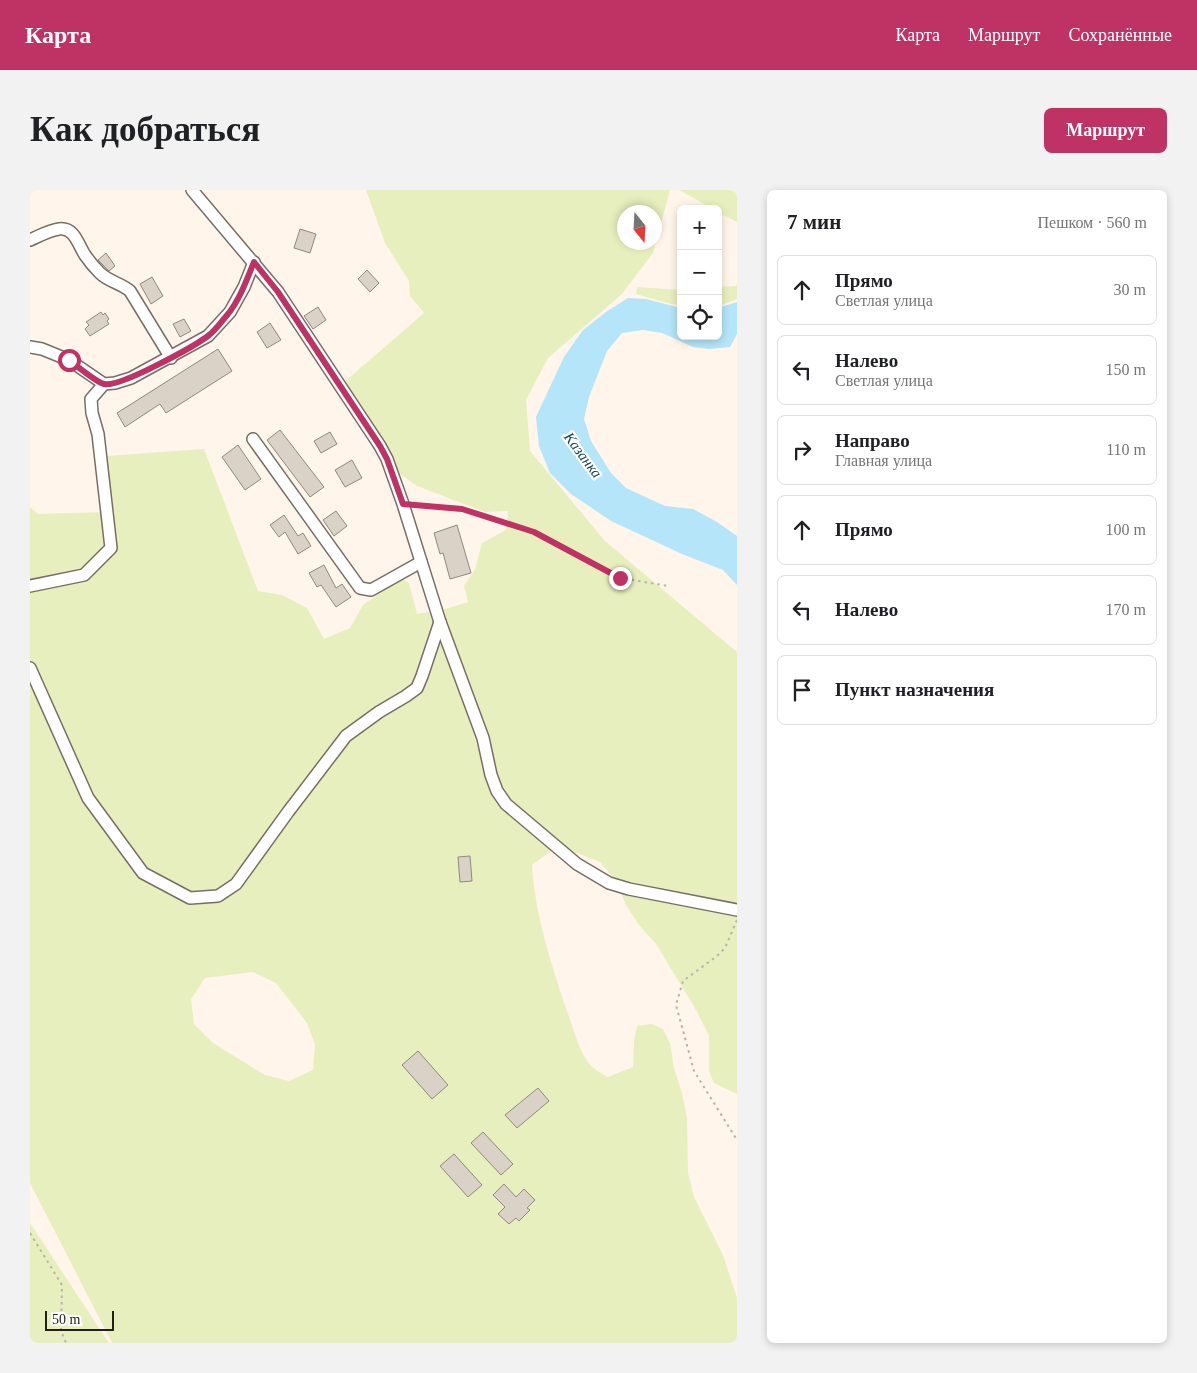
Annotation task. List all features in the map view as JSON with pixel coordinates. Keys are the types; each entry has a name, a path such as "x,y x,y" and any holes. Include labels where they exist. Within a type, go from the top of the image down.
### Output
{"street":[{"path":"192,190 278,292 387,459 440,622 483,738 491,775 497,791 506,804 577,864 609,883 628,889 737,910"},
{"path":"30,240 59,229 68,230 74,235 85,254 101,274 113,282 122,284 130,291 171,358"},
{"path":"30,347 42,349 69,360 104,384 131,378 171,358 208,336 230,312 244,287 254,262"},
{"path":"30,586 84,575 111,548 98,434 92,413 91,399 104,384"},
{"path":"253,439 360,588 372,590 421,562"},
{"path":"30,668 88,798 143,873 190,898 218,896 236,884 346,736 416,688 422,676 440,622"}],"path":[{"path":"403,504 462,509 534,532 620,578 668,586"},
{"path":"737,920 725,948 717,956 683,980 676,1004 694,1071 737,1140"},
{"path":"30,1233 62,1285 61,1331 66,1343"}],"green space":[{"path":"366,190 670,190 662,220 662,205 617,205 617,250 654,250 653,253 622,294 548,358 526,400 530,451 605,541 737,652 737,1094 714,1083 709,1071 709,1036 696,1010 656,944 639,925 626,905 616,881 600,862 577,853 552,850 532,865 540,922 550,959 576,1038 589,1064 608,1077 633,1067 634,1041 637,1026 652,1024 663,1029 670,1043 674,1068 687,1118 688,1173 694,1197 723,1255 737,1298 737,1343 112,1343 30,1183 30,507 38,514 107,512 106,456 204,449 258,591 282,595 307,608 324,639 350,628 363,605 400,578 409,583 417,614 442,610 468,602 464,586 475,569 482,543 506,530 508,511 485,512 417,486 396,471 342,384 424,313 410,296 409,281 385,243","holes":["253,972 276,983 307,1023 315,1045 313,1070 289,1081 265,1075 213,1043 194,1024 191,999 205,978"]},
{"path":"679,190 737,190 737,222 722,214 722,205 706,205"},
{"path":"737,284 737,299 722,305 722,287 736,286"},
{"path":"637,287 677,290 677,305 671,304 636,294"},
{"path":"30,1223 109,1343 30,1343"}],"water":[{"name":"Казанка","path":"628,298 646,299 677,307 677,340 662,333 643,330 622,333 607,351 589,397 584,419 591,441 611,473 626,488 665,506 693,509 737,536 737,585 723,570 682,554 611,521 571,494 550,473 539,446 536,417 564,357 583,330"},
{"path":"737,302 737,334 730,347 709,349 693,347 678,340 722,340 722,307"}],"building":[{"path":"300,229 316,234 310,253 294,248"},
{"path":"106,253 115,266 109,271 98,260"},
{"path":"367,270 379,283 370,292 358,279"},
{"path":"152,277 163,296 151,304 140,284"},
{"path":"318,307 326,320 313,329 304,316"},
{"path":"101,312 103,315 105,313 109,319 107,321 109,324 90,336 85,329 89,325 86,322"},
{"path":"184,319 191,331 180,337 173,324"},
{"path":"270,323 281,340 267,348 257,332"},
{"path":"218,349 232,371 166,413 160,404 125,427 117,413"},
{"path":"280,430 324,487 310,497 267,440"},
{"path":"330,432 337,444 321,453 314,441"},
{"path":"238,445 261,479 245,490 222,457"},
{"path":"352,460 362,478 345,487 335,470"},
{"path":"336,511 347,526 334,536 323,520"},
{"path":"284,515 298,536 303,533 311,546 298,554 285,532 279,537 270,525"},
{"path":"457,525 471,573 450,579 443,553 440,554 434,533"},
{"path":"324,565 336,588 342,584 351,597 336,607 321,585 317,587 309,573"},
{"path":"470,856 472,881 460,882 458,857"},
{"path":"418,1051 448,1085 432,1099 402,1065"},
{"path":"538,1088 549,1101 517,1128 505,1115"},
{"path":"483,1132 513,1164 501,1175 471,1143"},
{"path":"454,1154 482,1185 468,1197 440,1166"},
{"path":"504,1184 516,1197 524,1189 535,1200 527,1208 530,1210 519,1221 516,1218 509,1224 498,1214 505,1207 493,1195"}],"route":[{"path":"69,360 104,384 131,378 171,358 208,336 230,312 244,287 254,262 278,292 380,446 387,459 403,504 462,509 534,532 620,578"}]}
